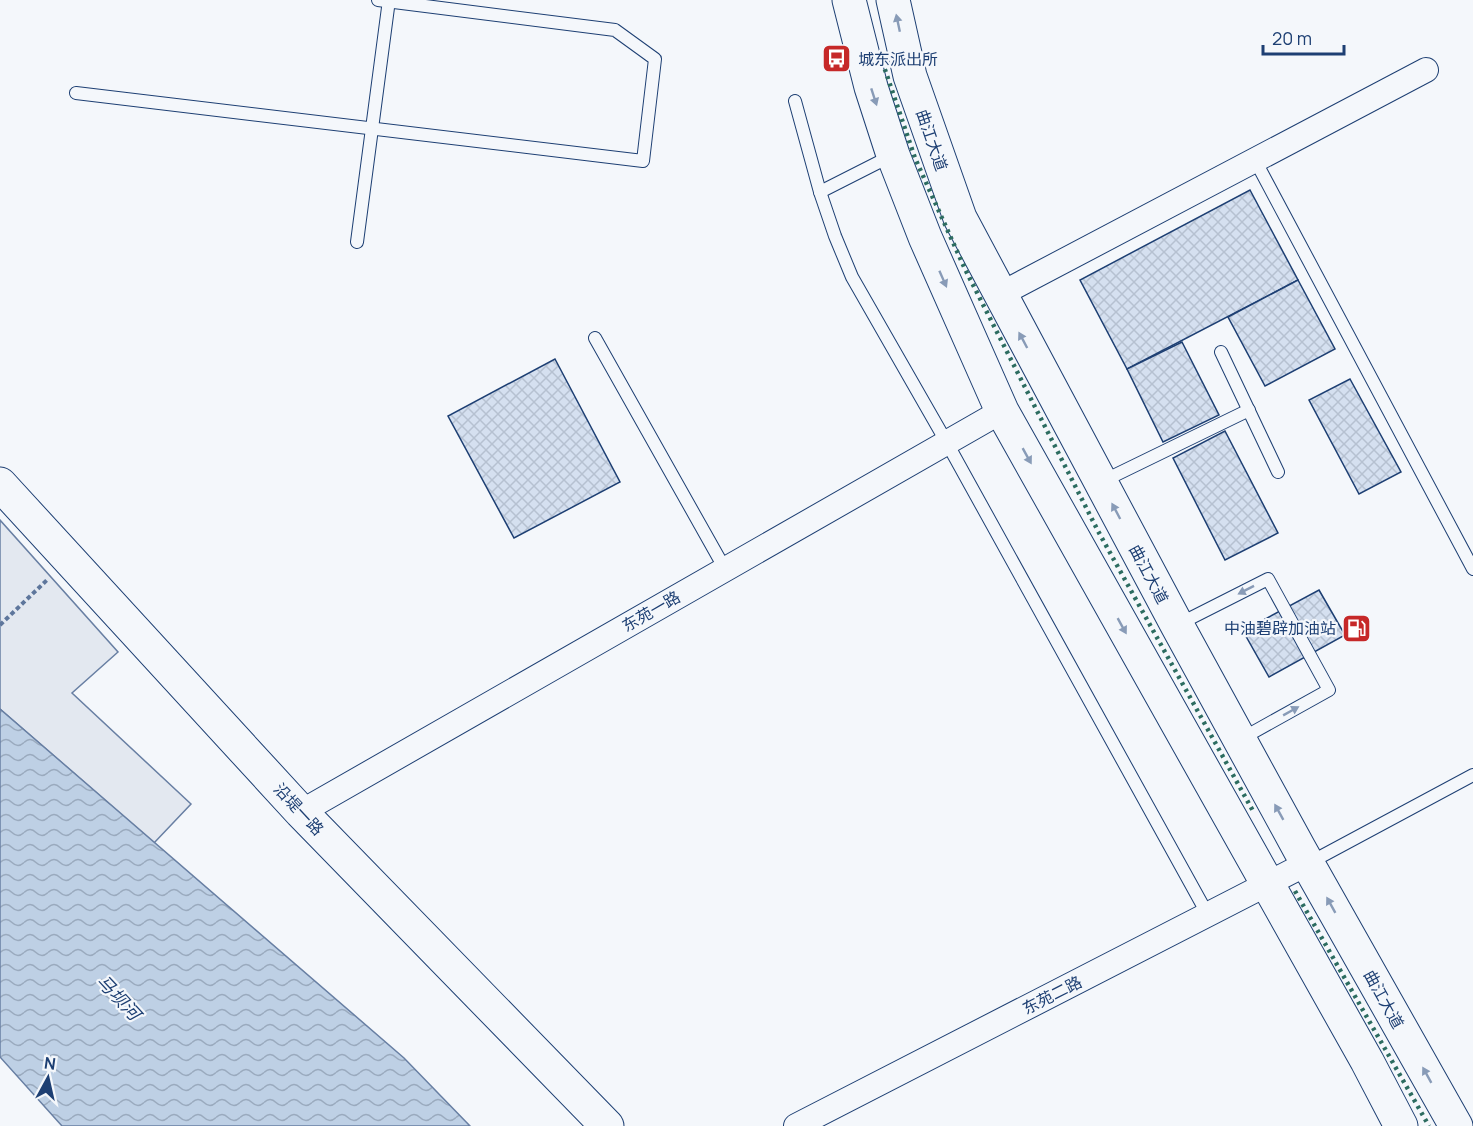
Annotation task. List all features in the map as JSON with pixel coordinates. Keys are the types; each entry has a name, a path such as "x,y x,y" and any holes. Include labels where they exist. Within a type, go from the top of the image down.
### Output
{"main road":[{"path":"849,0 871,87 892,155 925,237 1002,411 1367,1061 1401,1126"},
{"name":"曲江大道","path":"893,0 910,76 960,218 1177,625 1456,1126"},
{"name":"沿堤一路","path":"0,484 301,812 607,1126"}],"street":[{"path":"999,294 1426,70"},
{"name":"东苑一路","path":"301,812 1002,411"},
{"name":"东苑二路","path":"796,1126 1308,863"}],"lane":[{"path":"76,93 372,128 643,161 655,59 615,30 385,0 372,128 357,242"},
{"path":"795,101 820,192 852,277 1208,915"},
{"path":"820,192 892,155"},
{"path":"1254,160 1473,569"},
{"path":"595,338 724,569"},
{"path":"1221,352 1278,472"},
{"path":"1100,483 1249,410"},
{"path":"1177,625 1268,579 1329,690 1240,740"},
{"path":"1308,863 1473,775"}],"path":[{"path":"0,625 69,559"}],"shaded area":[{"path":"0,520 118,652 72,693 191,804 154,843 0,709"}],"water":[{"name":"马坝河","path":"0,709 404,1058 470,1126 62,1126 0,1057"}],"building":[{"path":"1250,190 1298,280 1127,369 1080,280"},
{"path":"1298,280 1335,349 1265,386 1228,317"},
{"path":"1182,342 1219,415 1163,442 1127,369"},
{"path":"555,359 620,482 514,538 448,416"},
{"path":"1350,379 1401,472 1359,494 1309,400"},
{"path":"1225,431 1278,533 1225,560 1173,458"},
{"path":"1319,590 1345,635 1269,677 1243,631"}],"hedge":[{"path":"880,55 915,158 965,269 1098,531 1253,811"},
{"path":"1295,891 1429,1126"}],"place":[{"name":"城东派出所","path":"837,59"},
{"name":"中油碧辟加油站","path":"1357,628"}]}
